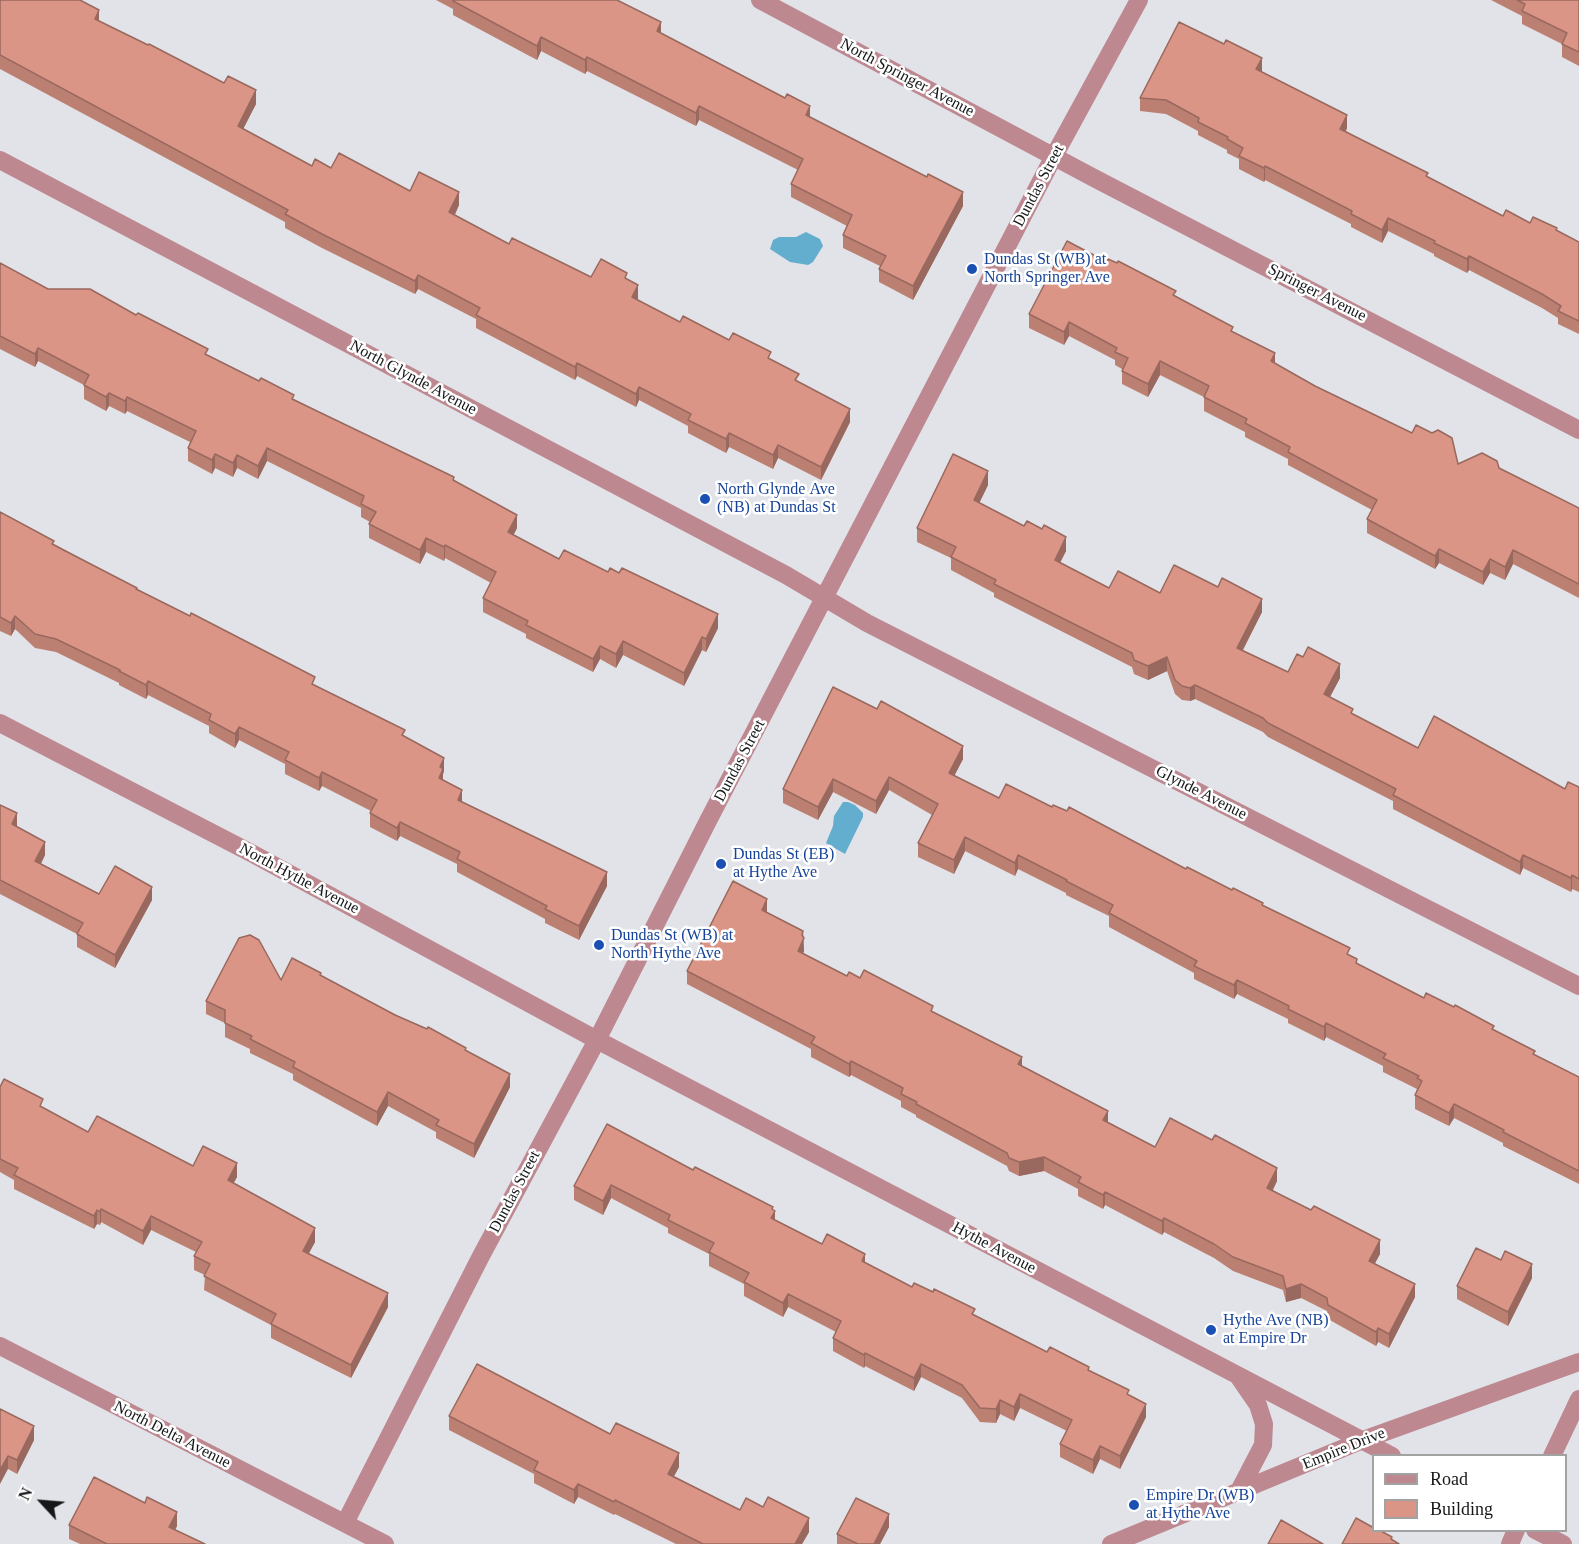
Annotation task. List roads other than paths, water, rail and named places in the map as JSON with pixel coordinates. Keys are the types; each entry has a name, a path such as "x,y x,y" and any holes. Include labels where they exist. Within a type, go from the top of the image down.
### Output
{"street":[{"name":"North Springer Avenue","path":"760,0 1054,156"},
{"name":"Dundas Street","path":"345,1523 481,1256 597,1040 709,819 1054,156 1139,0"},
{"name":"Springer Avenue","path":"1054,156 1579,430"},
{"name":"North Glynde Avenue","path":"0,160 786,575 825,598"},
{"name":"Glynde Avenue","path":"825,598 878,628 1579,986"},
{"name":"North Hythe Avenue","path":"0,723 253,854 597,1040"},
{"name":"Hythe Avenue","path":"597,1040 1390,1454"},
{"name":"North Delta Avenue","path":"0,1346 385,1544"},
{"name":"Empire Drive","path":"1111,1544 1363,1440 1579,1362"},
{"path":"1237,1374 1258,1405 1264,1424 1263,1445 1239,1491"},
{"path":"1552,1454 1579,1399"},
{"path":"1539,1532 1563,1544"}],"water":[{"path":"806,232 820,239 823,246 813,262 808,265 790,262 770,249 773,240 779,237 796,237"},
{"path":"843,802 855,805 863,813 845,854 826,843 833,826 834,816"}],"place":[{"name":"Dundas St (WB) at North Springer Ave","path":"972,269"},
{"name":"North Glynde Ave (NB) at Dundas St","path":"705,499"},
{"name":"Dundas St (EB) at Hythe Ave","path":"721,864"},
{"name":"Dundas St (WB) at North Hythe Ave","path":"599,945"},
{"name":"Hythe Ave (NB) at Empire Dr","path":"1211,1330"},
{"name":"Empire Dr (WB) at Hythe Ave","path":"1134,1505"}]}
